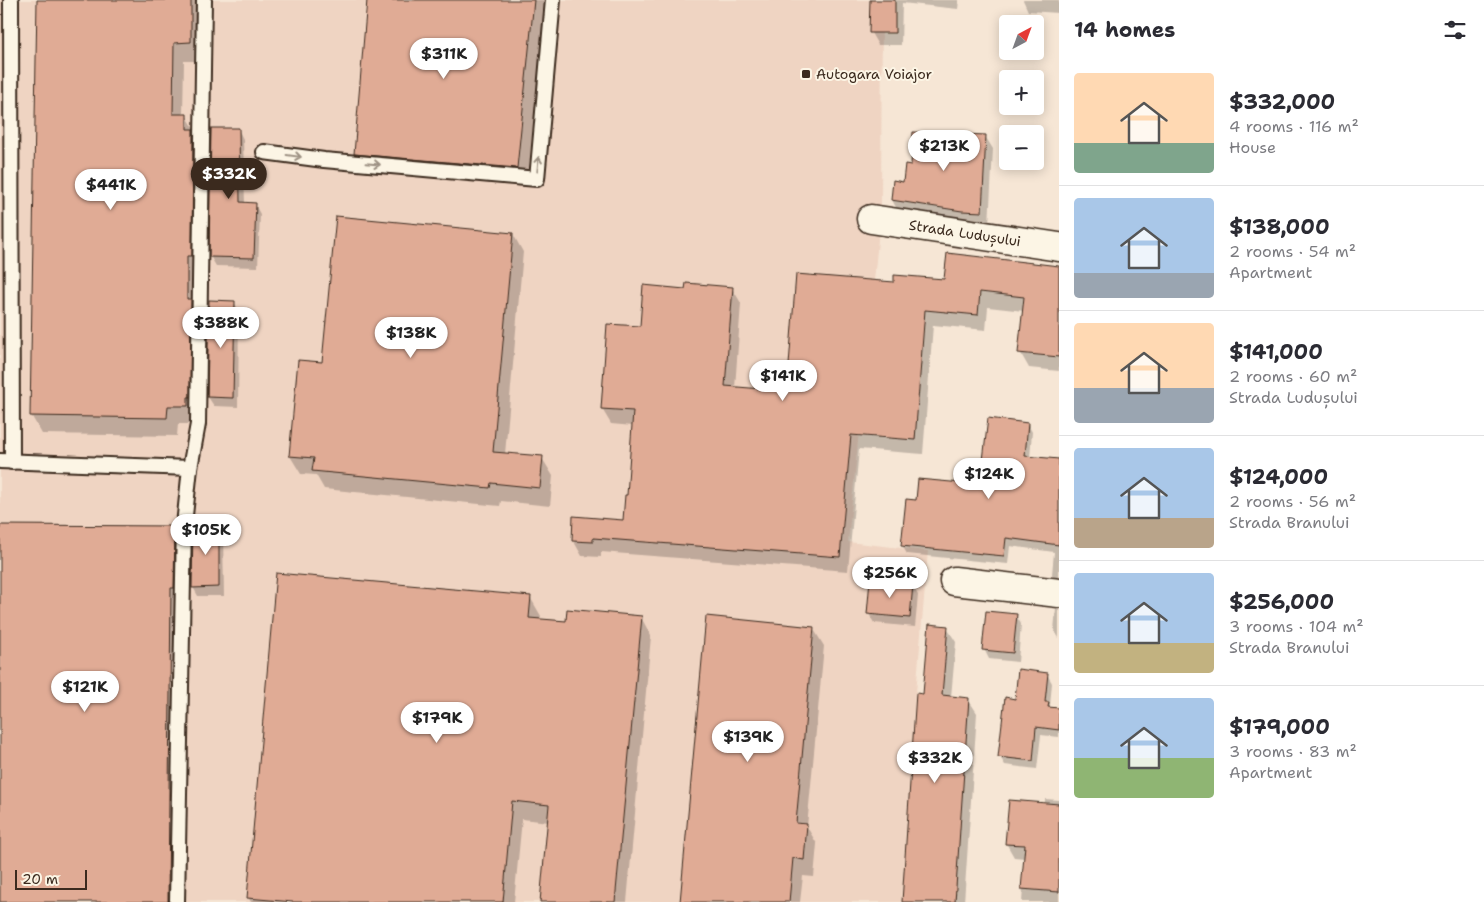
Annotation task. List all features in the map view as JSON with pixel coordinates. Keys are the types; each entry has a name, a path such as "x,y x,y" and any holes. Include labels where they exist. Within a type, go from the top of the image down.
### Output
{"street":[{"name":"Strada Ludușului","path":"871,219 1059,247"},
{"path":"954,581 1059,593"}],"lane":[{"path":"11,0 6,462 190,468"},
{"path":"177,902 184,526 190,468 198,424 204,0"},
{"path":"264,152 324,160 537,179 553,0"}],"shaded area":[{"path":"0,0 882,0 881,210 848,542 928,551 916,693 969,698 955,902 0,902"}],"building":[{"path":"37,0 191,0 191,42 174,43 173,114 187,114 187,129 193,129 192,256 187,256 187,299 191,299 190,397 188,397 188,406 168,406 167,418 30,416"},
{"path":"367,0 534,0 517,168 354,154"},
{"path":"870,0 895,0 895,33 869,33"},
{"path":"211,128 239,128 240,202 256,203 254,258 209,257"},
{"path":"913,132 986,135 982,212 962,211 891,200 893,180 903,182 905,164 911,165"},
{"path":"336,216 513,233 493,452 543,456 540,488 491,483 490,488 312,471 314,458 289,456 298,360 322,362"},
{"path":"947,253 1059,266 1059,357 1018,353 1024,297 980,292 978,315 925,310 915,440 851,435 840,557 593,538 593,542 572,541 573,516 623,520 625,495 627,495 633,411 601,409 607,324 640,326 643,285 685,289 686,283 733,287 725,386 787,391 796,274 894,282 894,275 944,279"},
{"path":"209,300 235,301 233,398 207,397"},
{"path":"988,418 1028,423 1025,456 1059,459 1059,545 1006,538 1004,556 901,546 906,499 916,500 918,479 973,484 975,468 982,469"},
{"path":"197,524 219,524 219,587 192,588 193,527 197,527"},
{"path":"0,525 175,526 174,588 171,588 168,902 0,902"},
{"path":"276,573 531,596 529,618 566,621 567,609 642,616 615,902 540,902 549,805 512,801 503,902 293,902 247,898"},
{"path":"870,580 913,584 910,618 867,614"},
{"path":"986,611 1017,614 1013,653 982,650"},
{"path":"706,616 814,627 796,823 807,824 804,860 793,858 789,902 680,902"},
{"path":"929,624 948,626 942,695 969,698 955,902 902,902 916,693 923,694"},
{"path":"1018,669 1048,673 1045,702 1049,702 1048,707 1059,708 1059,730 1036,727 1033,761 998,757 1005,697 1015,699"},
{"path":"1009,800 1059,804 1059,892 1021,889 1025,845 1005,844"}],"place":[{"name":"Autogara Voiajor","path":"806,74"}]}
